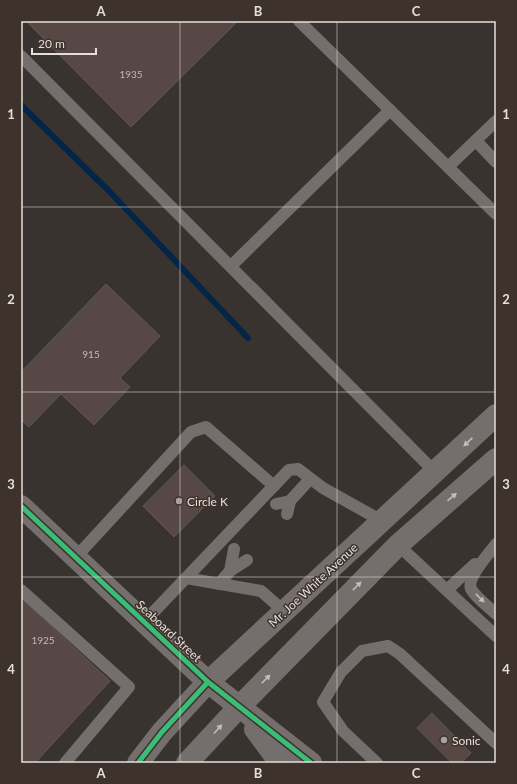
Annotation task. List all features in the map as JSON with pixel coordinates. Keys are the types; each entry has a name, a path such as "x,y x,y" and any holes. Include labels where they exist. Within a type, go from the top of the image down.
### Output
{"main road":[{"name":"Mr. Joe White Avenue","path":"138,763 162,732 208,682 496,415"},
{"path":"187,763 238,707 398,545 496,459"},
{"name":"Seaboard Street","path":"21,506 208,682 311,763"},
{"name":"Seaboard Street","path":"238,707 280,763"}],"lane":[{"path":"299,21 496,214"},
{"path":"21,56 435,472"},
{"path":"230,266 390,110"},
{"path":"448,167 496,121"},
{"path":"476,141 496,162"},
{"path":"76,557 191,432 206,427 274,486"},
{"path":"144,622 289,470 298,470 323,488 382,521"},
{"path":"287,514 290,501 310,479"},
{"path":"276,504 290,501"},
{"path":"448,589 496,544"},
{"path":"496,544 487,558 472,575 469,583 472,590 496,614"},
{"path":"398,545 448,589 496,636"},
{"path":"230,571 234,549"},
{"path":"219,584 230,571 247,560"},
{"path":"186,578 260,592 285,612"},
{"path":"21,590 129,687 66,763"},
{"path":"377,763 343,731 323,702 341,672 362,651 388,646 400,654 496,743"}],"building":[{"path":"26,21 238,21 131,127"},
{"path":"106,284 160,336 120,378 130,387 94,425 61,394 29,427 21,420 21,372"},
{"name":"Circle K","path":"184,465 215,496 174,537 143,506"},
{"path":"21,598 110,681 35,763 21,763"},
{"name":"Sonic","path":"432,713 471,753 461,763 452,763 417,728"}],"waterway":[{"path":"21,105 110,192 248,338"}],"cycle path":[{"path":"21,506 208,682 311,763"},
{"path":"138,763 162,732 208,682"}],"place":[{"name":"Circle K","path":"179,501"},
{"name":"Sonic","path":"444,740"}]}
